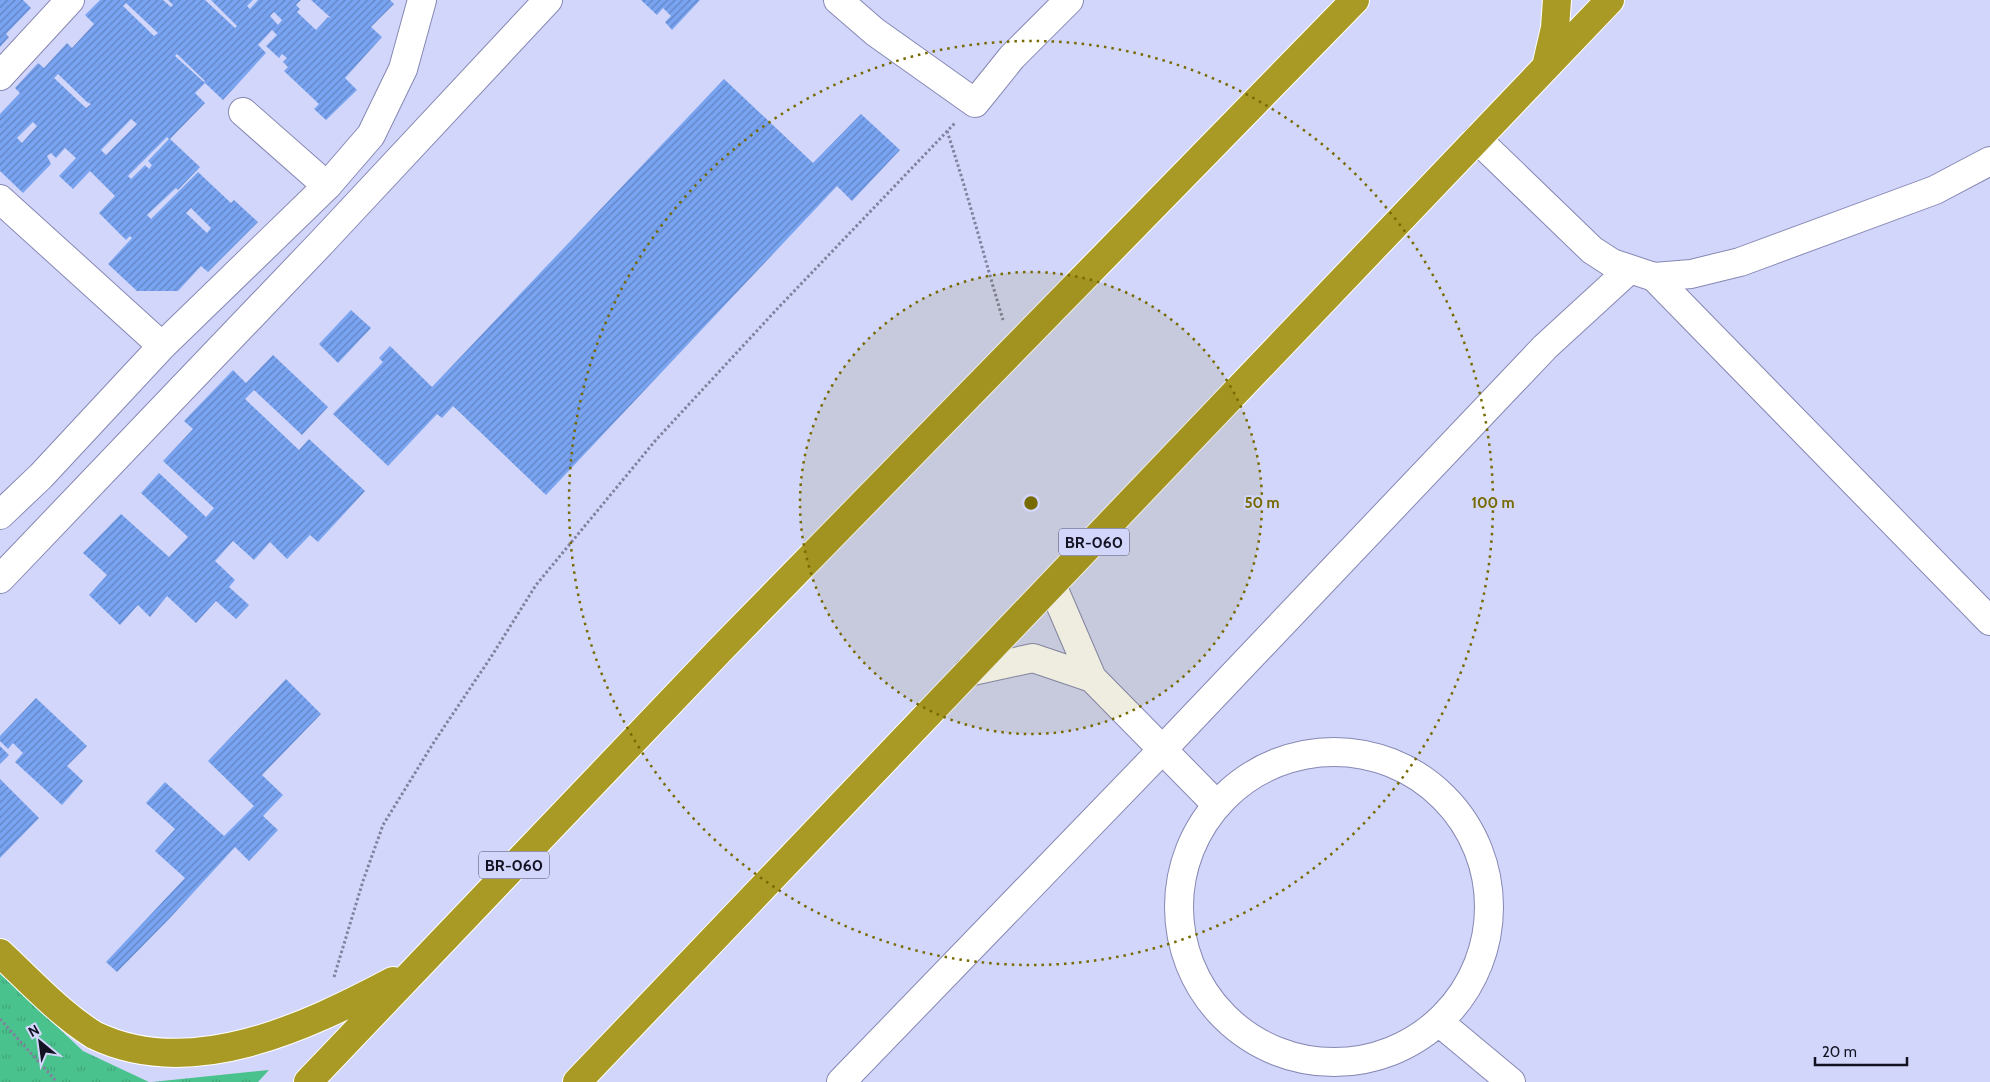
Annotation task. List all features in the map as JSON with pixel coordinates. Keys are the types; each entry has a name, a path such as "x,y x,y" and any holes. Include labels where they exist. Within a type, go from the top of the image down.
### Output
{"highway":[{"name":"BR-060","path":"308,1082 721,649 1355,0"},
{"path":"1546,69 1555,28 1557,0"},
{"name":"BR-060","path":"577,1082 1610,0"},
{"path":"0,953 60,1009 95,1036 132,1053 164,1060 206,1059 256,1046 320,1020 412,971"}],"street":[{"path":"0,76 70,0"},
{"path":"0,515 41,476 162,346 327,186 371,135 403,69 422,0"},
{"path":"0,579 328,235 548,0"},
{"path":"838,0 874,32 975,103 1012,57 1069,0"},
{"path":"243,112 327,186"},
{"path":"1477,139 1585,244 1612,263 1642,274 1691,274 1740,262 1935,190 1990,161"},
{"path":"0,199 162,346"},
{"path":"1642,274 1990,621"},
{"path":"841,1082 1163,749 1545,347 1642,274"},
{"path":"1052,585 1092,678 1216,804"},
{"path":"968,672 1033,658 1092,678"},
{"path":"1353,751 1402,766 1444,795 1474,836 1489,884 1488,935 1471,983 1439,1022 1394,1051 1344,1063 1291,1058 1243,1036 1206,999 1183,952 1177,900 1188,849 1216,804 1255,772 1303,754 1353,751"},
{"path":"1439,1022 1511,1082"}],"path":[{"path":"320,1020 363,881 383,825 434,742 536,585 655,441 778,308 975,103"},
{"path":"947,131 969,196 982,250 1012,352"},
{"path":"0,1019 57,1082"}],"green space":[{"path":"0,973 83,1051 149,1082 0,1082"},
{"path":"269,1070 258,1082 152,1082"}],"building":[{"path":"0,0 23,0 31,8 6,34 9,37 0,47"},
{"path":"100,0 163,0 171,7 173,5 168,0 205,0 235,28 237,26 211,0 253,0 247,6 250,9 258,0 301,0 296,5 300,9 297,12 316,30 328,17 331,18 311,0 390,0 394,4 371,27 382,37 345,78 357,90 326,120 314,109 319,104 284,71 288,67 283,62 287,58 282,54 279,58 266,46 277,35 272,30 258,45 266,53 223,100 177,54 175,56 205,83 195,93 205,103 170,139 200,167 178,190 176,188 147,215 151,219 198,172 231,203 234,200 258,222 208,272 201,266 178,291 137,291 108,264 132,238 130,236 126,240 99,213 115,196 90,171 73,189 59,176 76,158 65,148 56,158 51,153 47,156 51,164 23,193 0,171 0,114 20,93 15,88 38,63 44,68 67,43 72,48 94,24 85,15","holes":["126,3 158,33 154,36 123,6","274,12 282,20 278,25 270,16","58,74 91,104 86,108 54,78","131,119 137,124 106,155 101,150","33,122 37,126 22,143 17,138","167,137 169,139 148,161 152,165 149,169 145,165 131,179 128,176","191,208 211,228 207,233 186,213"]},
{"path":"641,0 700,0 672,30 665,22 671,16 663,8 657,15"},
{"path":"724,79 813,163 861,114 900,150 852,201 837,186 546,495 453,406 442,418 437,414 388,466 333,414 383,362 379,358 390,346 432,387"},
{"path":"351,310 371,328 338,363 319,344"},
{"path":"273,355 328,407 302,435 254,390 245,399 299,450 309,439 365,491 318,542 310,535 287,559 270,542 254,560 233,541 215,561 235,580 229,587 249,605 236,619 216,601 196,623 167,596 150,617 138,605 120,625 89,595 107,575 83,553 121,514 169,557 188,537 141,493 159,473 206,517 214,508 163,461 193,429 184,421 233,370 246,383"},
{"path":"286,679 321,714 262,775 283,795 263,816 278,830 249,861 235,847 117,972 106,962 185,878 155,851 175,829 146,803 165,782 224,836 254,806 208,761"},
{"path":"36,698 87,746 67,766 83,781 62,805 15,762 23,753 13,743 8,749 0,741 0,736"},
{"path":"0,746 9,755 0,764"},
{"path":"0,779 39,818 0,858"}]}
